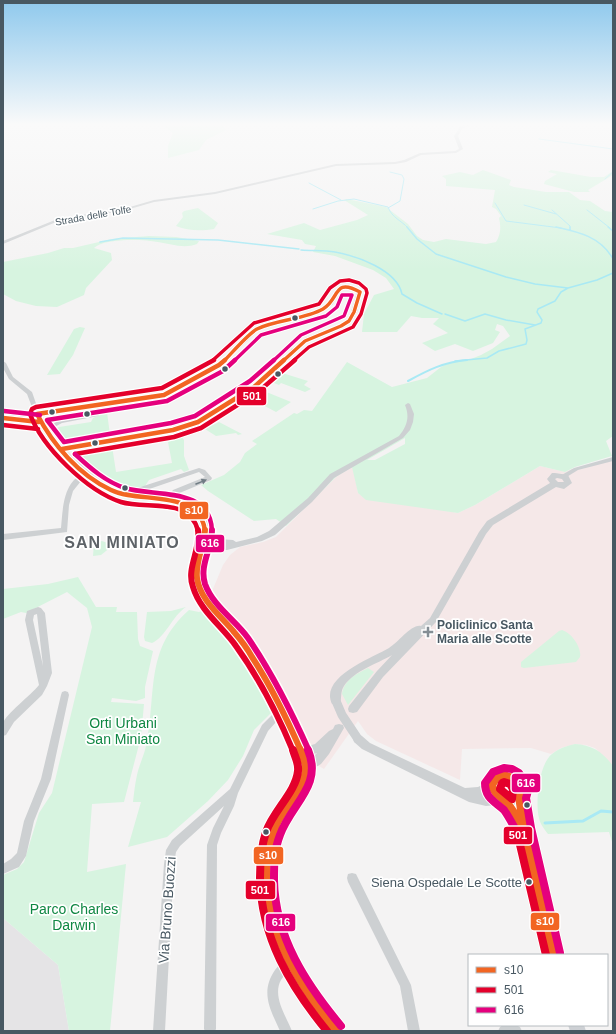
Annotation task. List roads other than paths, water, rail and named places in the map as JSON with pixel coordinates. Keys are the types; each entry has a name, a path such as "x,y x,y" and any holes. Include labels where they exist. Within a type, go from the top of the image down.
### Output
{"main road":[{"path":"524,829 504,801 494,794 492,785 497,777 504,775 510,776 515,779 520,786 521,794 519,797 524,829 553,954"},
{"path":"504,801 511,802 519,797"}],"street":[{"name":"Strada delle Tolfe","path":"3,243 60,219 123,210 154,201 215,193 301,173"},
{"path":"6,418 167,394 219,365 256,330 322,310 330,303 337,289 349,287 359,290 360,293 350,320 341,326 307,339 294,350"},
{"path":"282,363 287,358"},
{"path":"3,363 11,378 28,392 39,422 45,430 87,474 116,492 124,495 144,493 199,470 202,470 209,478 175,492 168,500"},
{"path":"264,379 274,370"},
{"path":"243,395 254,387"},
{"path":"223,407 231,402"},
{"path":"45,430 60,422 96,415 101,412 100,405"},
{"path":"204,544 223,548 259,539 276,531 310,500 334,474 399,438 410,424 411,415 408,405"},
{"path":"194,424 210,415"},
{"path":"6,418 39,422"},
{"path":"161,432 179,429"},
{"path":"133,437 144,435"},
{"path":"62,449 113,440"},
{"path":"353,709 386,667 426,628 440,610 483,532 490,523 555,484 552,481 552,477 555,475 563,476 576,469 613,459"},
{"path":"3,537 64,530 69,490 76,482 87,474"},
{"path":"144,493 186,506 197,514 204,525 204,544 196,570 200,588 212,608 247,648 263,675 302,753 306,768 304,776 283,812 270,843 267,865 267,888 270,909 277,934 289,963 308,996 336,1031"},
{"path":"3,732 8,722 42,686 48,674 41,613 38,610 30,614 29,620 42,686"},
{"path":"426,628 414,632 396,648 343,678 336,692 336,701 346,722 358,739 370,748 470,797 481,801 504,801"},
{"path":"370,663 384,663 386,667"},
{"path":"3,869 15,863 21,856 29,821 46,779 65,695"},
{"name":"Via Bruno Buozzi","path":"210,1029 212,845 214,834 265,728 281,712"},
{"path":"302,753 318,748 339,728 325,752 316,762 306,768"},
{"path":"464,793 479,792 492,785"},
{"name":"Via Bruno Buozzi","path":"160,1031 171,850 176,843 233,792"},
{"path":"352,878 405,985 414,1031"},
{"path":"286,1031 273,1002 272,987 278,974 289,963"},
{"path":"504,1031 509,1028 516,1031"}],"waterway":[{"path":"388,208 400,201 404,179 402,175 395,173"},
{"path":"605,179 612,173"},
{"path":"309,183 341,200"},
{"path":"313,209 338,201 354,199 388,208"},
{"path":"495,203 506,221 559,228"},
{"path":"524,205 556,214"},
{"path":"388,208 394,216 407,227"},
{"path":"552,210 570,226 570,230"},
{"path":"587,210 610,228"},
{"path":"407,227 417,239 436,254 506,277 535,284 568,288"},
{"path":"608,227 613,231"},
{"path":"559,228 573,231 596,241 602,245 613,259"},
{"path":"100,242 123,238 218,240 299,249"},
{"path":"301,250 335,252 365,261 384,271 393,278 399,285 402,294 417,303 442,314"},
{"path":"568,288 597,280 613,273"},
{"path":"455,361 487,358 499,351 526,344 527,340 525,329 541,323 542,320 537,312 538,309 555,301 561,292 568,288"},
{"path":"445,314 465,321 485,314 506,320 535,325"},
{"path":"408,381 436,367 467,360"},
{"path":"545,823 583,821 601,811 613,812"}],"tunnel":[{"path":"287,358 294,350"},
{"path":"274,370 282,363"},
{"path":"254,387 264,379"},
{"path":"231,402 243,395"},
{"path":"210,415 223,407"},
{"path":"179,429 194,423"},
{"path":"144,435 161,432"},
{"path":"113,441 133,437"}],"place":[{"name":"Policlinico Santa Maria alle Scotte","path":"428,632"},
{"name":"Siena Ospedale Le Scotte","path":"529,882"}],"district":[{"name":"SAN MINIATO","path":"122,542"}],"park label":[{"name":"Orti Urbani San Miniato","path":"123,732"},
{"name":"Parco Charles Darwin","path":"74,918"}]}
